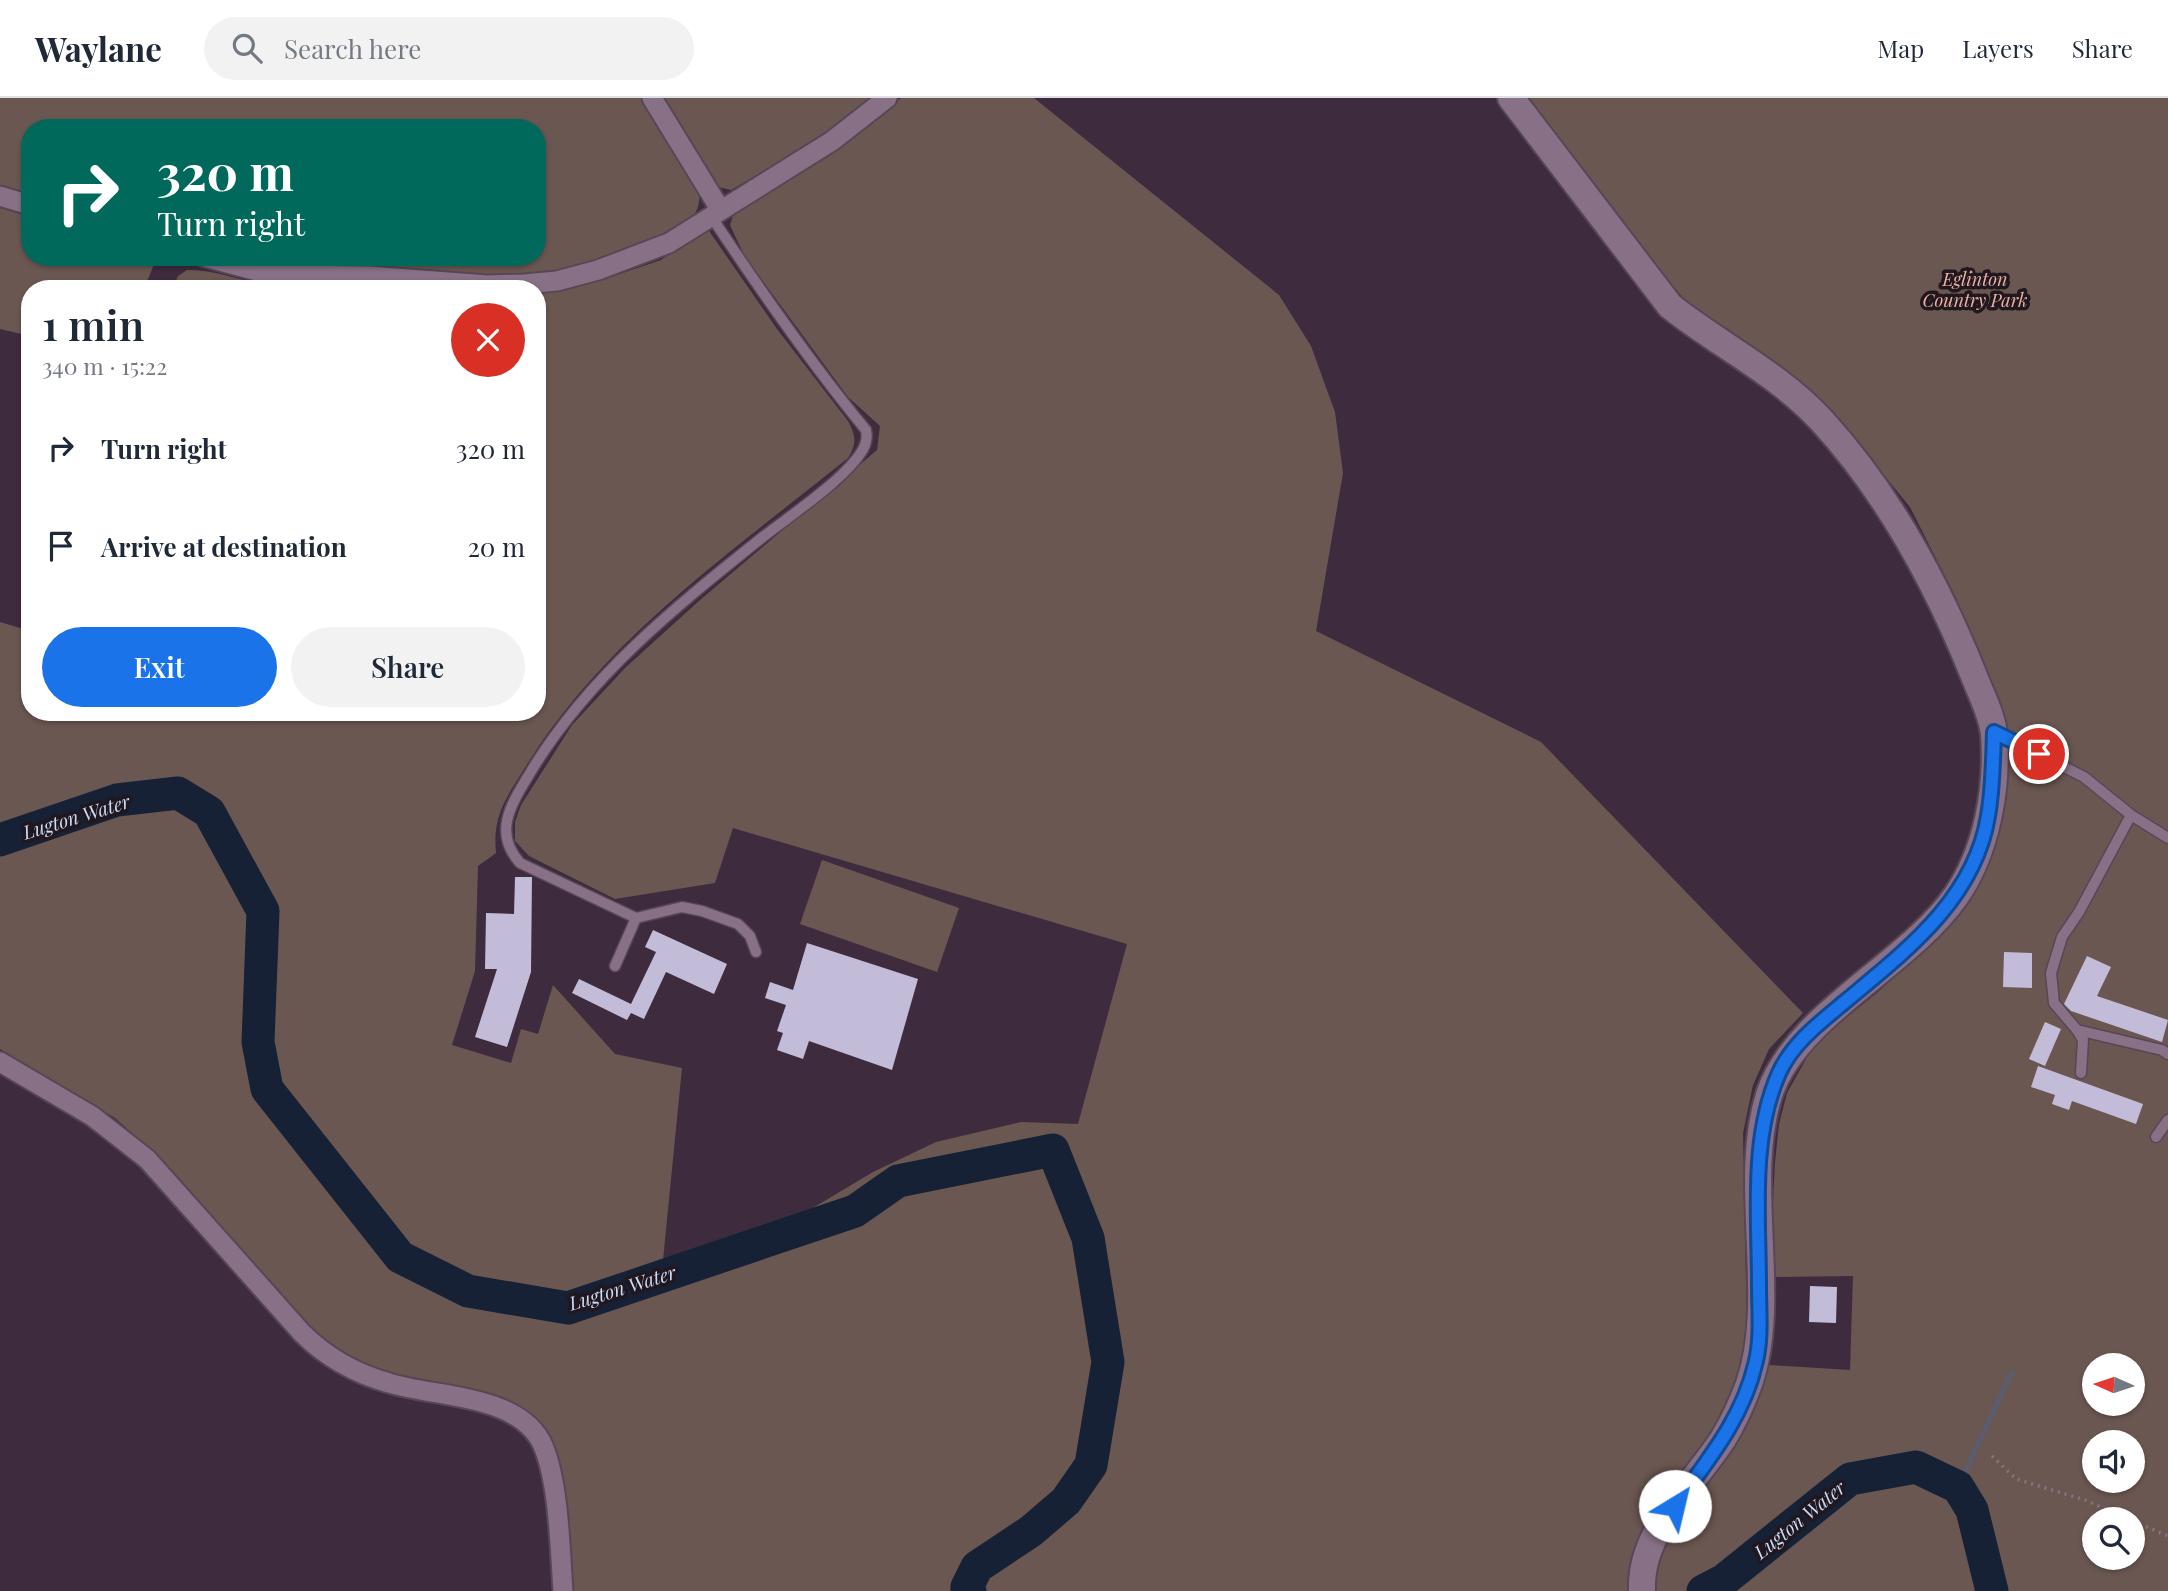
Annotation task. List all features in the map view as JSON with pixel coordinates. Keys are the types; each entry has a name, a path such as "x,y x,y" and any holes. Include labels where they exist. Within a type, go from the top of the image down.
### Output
{"main road":[{"path":"1511,98 1670,306 1789,390 1821,419 1855,460 1885,505 1944,609 1973,672 1994,732 1988,816 1980,847 1956,895 1905,951 1809,1032 1781,1068 1769,1096 1762,1136 1759,1185 1760,1333 1755,1365 1735,1419 1654,1538 1642,1573 1642,1591"}],"street":[{"path":"652,98 715,212"},
{"path":"546,282 640,256 669,243 832,141 887,98"},
{"path":"0,196 21,202"},
{"path":"238,266 283,275 369,276 421,280"},
{"path":"0,1062 92,1116 147,1159 314,1345 340,1362 386,1383 496,1406 522,1418 539,1437 550,1468 563,1591"}],"lane":[{"path":"715,212 776,314 866,430 868,439 859,455 835,479 711,578 648,632 594,685 564,721 514,800 505,837 508,850 520,863 636,918 682,907 702,911 738,925 750,936 756,952"},
{"path":"1994,732 2084,777 2131,815 2168,838"},
{"path":"2081,1073 2083,1040 2054,1003 2051,973 2062,937 2080,912 2131,815"},
{"path":"615,967 636,918"},
{"path":"2077,1030 2162,1050 2168,1054"},
{"path":"2156,1137 2168,1120"}],"path":[{"path":"1992,1456 2016,1479 2101,1507"},
{"path":"2145,1526 2168,1536"}],"green space":[{"path":"0,98 643,98 699,190 699,200 693,216 681,227 593,262 529,276 485,277 374,266 546,266 546,119 21,119 21,193 0,187"},
{"path":"659,98 873,98 839,127 731,190 714,186"},
{"path":"901,98 1034,98 1279,295 1311,346 1335,412 1343,473 1316,631 1541,742 1803,1013 1769,1049 1753,1085 1743,1133 1747,1335 1740,1376 1725,1413 1705,1442 1634,1591 572,1591 561,1478 552,1442 541,1423 523,1408 499,1398 370,1368 346,1357 310,1333 160,1158 115,1118 0,1049 0,622 21,628 21,721 546,721 546,291 602,280 661,260 707,228 777,329 848,421 854,436 853,448 848,458 716,563 632,637 593,677 558,720 526,766 502,807 496,828 496,853 478,866 475,971 452,1045 511,1063 521,1029 538,1034 553,985 615,1054 682,1068 663,1260 796,1218 873,1172 936,1142 1021,1122 1078,1124 1127,944 733,828 715,883 615,899 529,856 515,841 515,822 521,805 572,725 626,667 700,600 877,450 880,426 848,397 745,257 730,225 734,212 868,125"},
{"name":"Eglinton Country Park","path":"1529,98 2168,98 2168,1591 1653,1591 1660,1547 1675,1522 1739,1437 1769,1365 1850,1370 1853,1276 1769,1277 1779,1124 1787,1093 1815,1043 1878,992 1930,944 1975,889 2003,713 1956,598 1910,507 1846,429 1686,301 1634,242"},
{"path":"0,208 21,214 21,266 153,266 148,280 21,280 21,334 0,329"},
{"path":"187,270 206,271 247,280 176,280"},
{"path":"822,860 959,908 937,972 800,924"}],"building":[{"path":"515,877 532,877 531,972 507,1047 475,1037 497,969 485,969 486,913 514,914"},
{"path":"653,930 727,964 714,994 666,972 644,1019 631,1013 627,1020 572,993 579,979 631,1004 656,952 645,947"},
{"path":"807,943 918,979 892,1070 809,1041 803,1059 777,1050 783,1033 777,1031 786,1005 765,998 770,982 793,990"},
{"path":"2004,952 2032,953 2032,988 2003,987"},
{"path":"2087,956 2111,967 2097,996 2168,1020 2162,1042 2071,1011 2064,1004"},
{"path":"2045,1022 2061,1029 2045,1066 2029,1059"},
{"path":"2038,1066 2143,1104 2136,1124 2072,1101 2069,1110 2052,1104 2055,1095 2031,1087"},
{"path":"1810,1286 1837,1287 1836,1323 1809,1322"}],"waterway":[{"name":"Lugton Water","path":"0,840 117,800 178,793 209,812 263,911 258,1042 267,1089 400,1257 468,1291 568,1308 855,1211 898,1181 1053,1150 1088,1238 1108,1362 1091,1465 1066,1501 1031,1531 977,1567 967,1587 970,1591"},
{"path":"1958,1487 2012,1372"},
{"name":"Lugton Water","path":"1703,1591 1724,1580 1850,1479 1916,1467 1958,1487 1972,1510 1992,1591"}],"route":[{"path":"1675,1506 1735,1419 1755,1365 1760,1333 1759,1185 1762,1136 1769,1096 1781,1068 1793,1049 1809,1032 1905,951 1956,895 1980,847 1988,816 1994,732 2039,754"}]}
